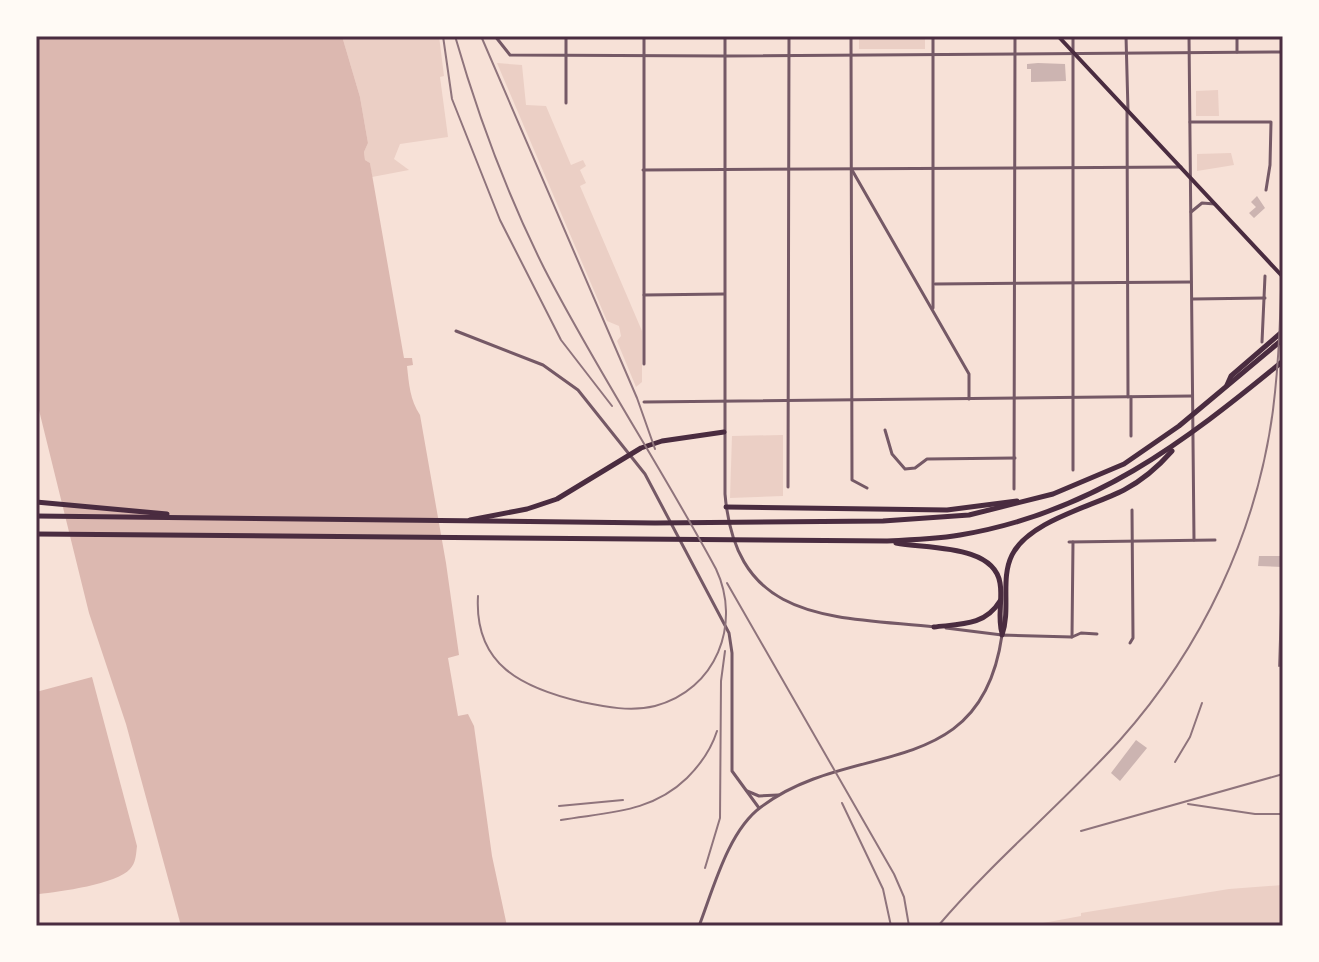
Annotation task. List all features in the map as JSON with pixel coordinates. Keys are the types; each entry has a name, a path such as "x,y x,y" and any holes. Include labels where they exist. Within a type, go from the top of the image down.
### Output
{"highway":[{"path":"1226,387 1231,376 1283,331"},
{"path":"36,516 655,523 945,518 996,510 1053,494 1109,471 1137,456 1179,426 1283,339"},
{"path":"36,534 887,541 959,535 1044,514 1119,480 1177,445 1283,361"},
{"path":"462,522 527,509 557,499 641,448 683,436 724,432"},
{"path":"1002,635 1006,625 1011,556 1022,541 1035,530 1127,488 1153,472 1177,445"},
{"path":"726,507 947,510 1053,494"},
{"path":"36,502 208,517"},
{"path":"887,541 960,552 985,560 998,575 1002,635"},
{"path":"934,627 979,621 989,616 1000,600"}],"main road":[{"path":"1058,36 1283,277"}],"street":[{"path":"495,36 510,55 1280,52"},
{"path":"566,36 566,103"},
{"path":"644,36 644,364"},
{"path":"725,36 726,507 732,538 742,561 760,584 781,599 818,613 1002,635 1075,637 1081,633 1097,634"},
{"path":"788,487 789,36"},
{"path":"851,36 852,480 867,488"},
{"path":"933,36 933,308"},
{"path":"1014,489 1015,36"},
{"path":"1073,36 1073,470"},
{"path":"1126,36 1131,436"},
{"path":"1189,36 1194,540"},
{"path":"1237,36 1237,52"},
{"path":"1190,122 1271,122 1266,190"},
{"path":"643,170 1181,167"},
{"path":"852,169 969,374 969,399"},
{"path":"1191,212 1202,203 1215,204"},
{"path":"1262,342 1265,276"},
{"path":"933,284 1191,282"},
{"path":"644,295 724,294"},
{"path":"1191,299 1265,298"},
{"path":"456,331 543,365 563,377 594,409 645,474 729,633 732,653 732,771 759,808"},
{"path":"644,402 1192,396"},
{"path":"885,430 892,454 905,469 911,470 927,459 1015,458"},
{"path":"1130,643 1133,638 1132,510"},
{"path":"1075,637 1071,542 1215,540"},
{"path":"699,926 728,852 746,822 759,808 805,784 941,738 969,717 990,685 1002,635"},
{"path":"740,785 759,796 781,794"}],"shaded area":[{"path":"36,36 342,36 360,97 368,143 365,160 370,163 404,358 412,358 413,365 407,366 409,385 420,415 459,655 448,658 458,716 468,714 474,726 492,856 507,926 181,926 126,724 89,613 36,398"},
{"path":"342,36 439,36 444,76 440,77 448,137 400,144 394,159 409,170 372,177 370,163 365,160 368,143 360,97"},
{"path":"859,36 925,36 925,49 859,49"},
{"path":"497,63 522,65 526,105 546,106 571,165 583,160 586,166 580,170 586,183 580,186 642,331 642,382 636,387 617,341 621,336 619,326 607,321"},
{"path":"1218,90 1219,116 1196,116 1196,91"},
{"path":"1231,153 1234,165 1197,171 1197,154"},
{"path":"783,435 783,496 730,498 732,436"},
{"path":"92,677 137,846 135,858 130,869 113,879 39,894 36,893 36,692"},
{"path":"1283,885 1283,926 1027,926 1081,916 1081,913 1229,889"}],"building":[{"path":"1027,64 1065,64 1066,81 1031,82 1031,69 1027,69"},
{"path":"1257,196 1265,208 1254,218 1249,213 1256,207 1251,202"},
{"path":"1259,556 1283,556 1283,567 1258,566"},
{"path":"1136,740 1147,748 1120,781 1111,773"}],"railway":[{"path":"443,36 452,99 500,220 561,340 612,406"},
{"path":"455,36 494,154 544,268 716,569 726,611 724,632 708,670 694,686 676,698 646,708 609,707 540,689 506,670 484,640 478,596"},
{"path":"481,36 637,398 655,449"},
{"path":"938,926 1120,740 1176,667 1221,586 1254,500 1273,410 1283,216"},
{"path":"1279,666 1283,559"},
{"path":"727,583 894,874 904,897 909,926"},
{"path":"705,868 720,818 721,681 725,651"},
{"path":"1175,762 1190,737 1202,703"},
{"path":"561,820 628,809 659,798 673,790 697,767 709,751 717,731"},
{"path":"1081,831 1283,774"},
{"path":"559,806 623,800"},
{"path":"842,803 883,889 891,926"},
{"path":"1188,804 1255,814 1283,814"}]}
